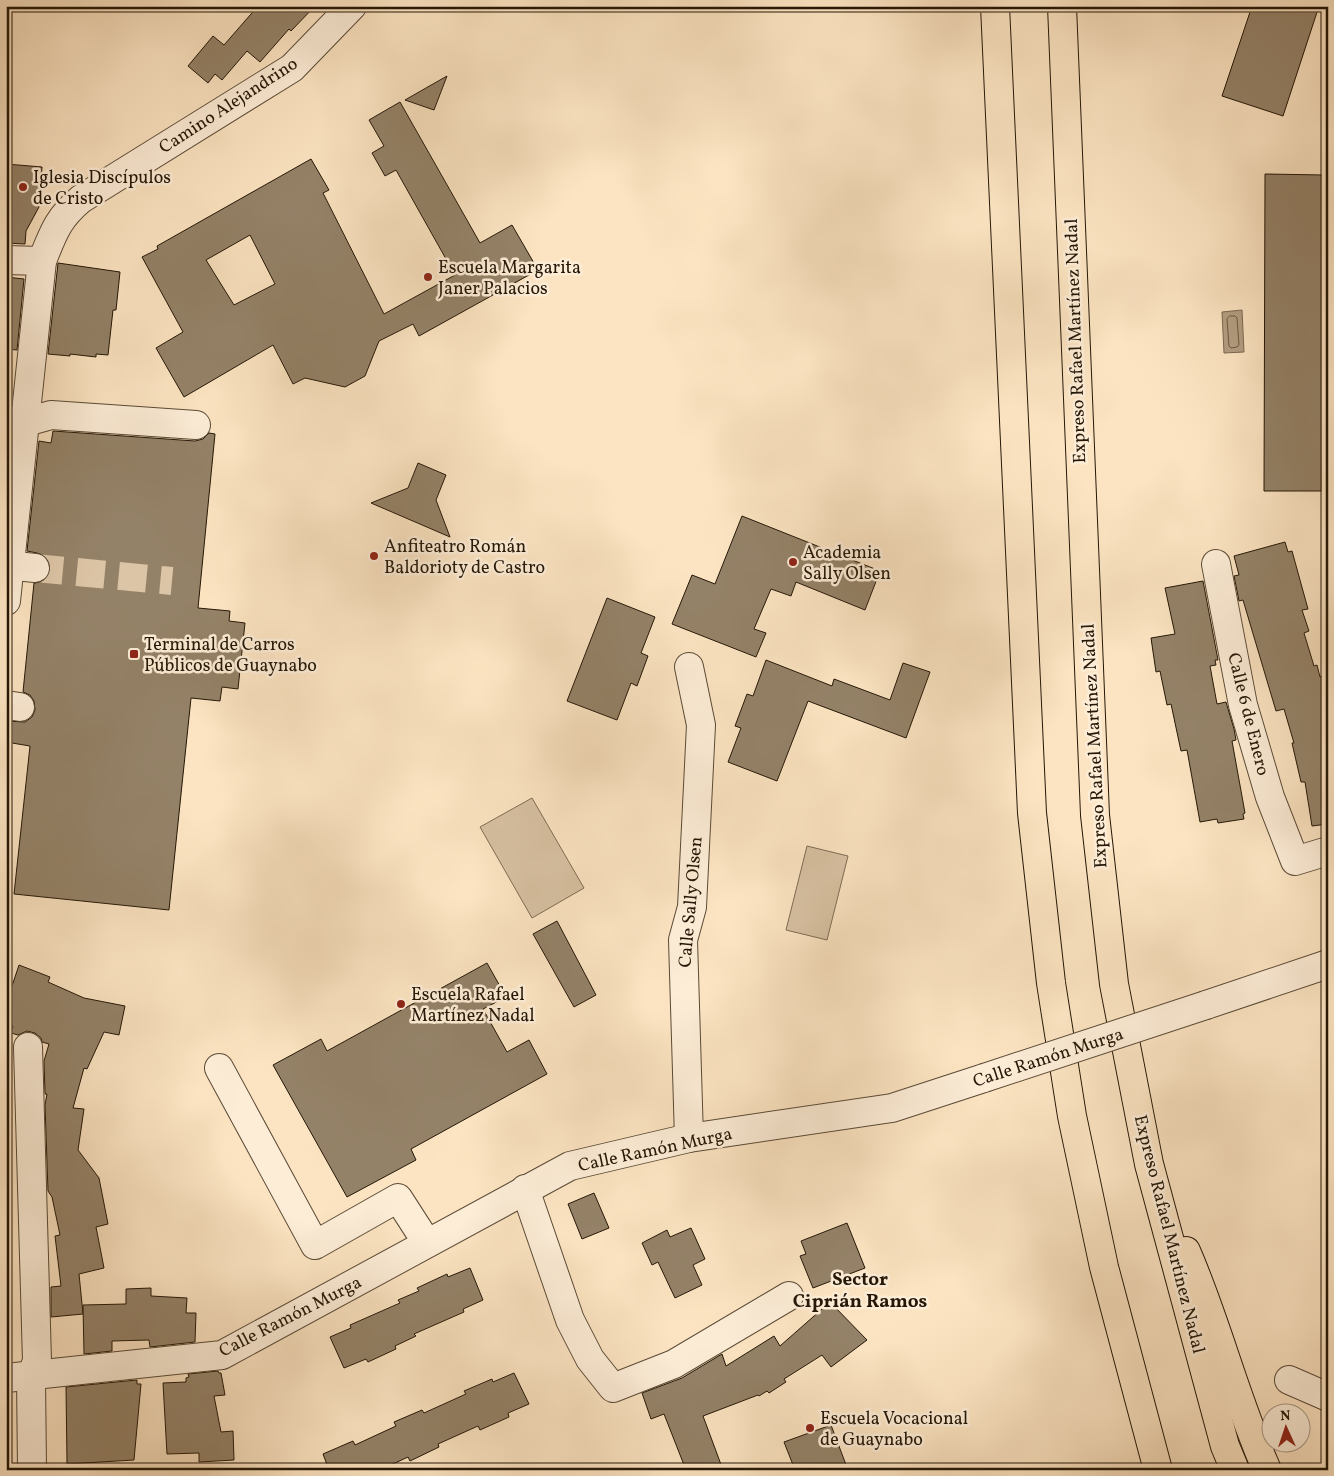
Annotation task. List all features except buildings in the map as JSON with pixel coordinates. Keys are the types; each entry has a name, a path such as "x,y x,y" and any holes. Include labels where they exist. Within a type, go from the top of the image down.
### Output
{"highway":[{"path":"995,6 1032,814 1051,983 1072,1116 1104,1267 1158,1470"},
{"name":"Expreso Rafael Martínez Nadal","path":"1062,6 1095,815 1114,984 1149,1164 1224,1446 1235,1470"},
{"path":"1149,1164 1203,1290 1237,1395 1266,1470"}],"street":[{"name":"Camino Alejandrino","path":"6,601 17,566 16,421 42,261 54,229 66,211 81,199 292,68 352,6"},
{"path":"6,260 42,261"},
{"path":"16,421 51,414 196,426"},
{"name":"Calle 6 de Enero","path":"1216,564 1244,705 1270,797 1295,861 1328,851"},
{"name":"Calle Sally Olsen","path":"689,667 701,725 692,906 683,940 689,1138"},
{"name":"Calle Ramón Murga","path":"19,1378 222,1356 570,1166 689,1138 892,1108 1328,964"},
{"path":"28,1047 38,1361 19,1378 32,1470"},
{"path":"219,1068 315,1246 398,1198 427,1243"},
{"path":"525,1190 570,1320 590,1358 613,1388 674,1364 789,1296"},
{"path":"1289,1380 1328,1398"}],"shaded area":[{"path":"532,798 584,888 532,918 480,827"},
{"path":"807,846 848,856 827,940 786,930"}],"water":[{"path":"1242,310 1244,352 1224,353 1222,312"}],"tunnel":[{"path":"35,568 172,581"}],"place":[{"name":"Iglesia Discípulos de Cristo","path":"23,187"},
{"name":"Escuela Margarita Janer Palacios","path":"428,277"},
{"name":"Anfiteatro Román Baldorioty de Castro","path":"374,556"},
{"name":"Academia Sally Olsen","path":"793,562"},
{"name":"Terminal de Carros Públicos de Guaynabo","path":"134,654"},
{"name":"Escuela Rafael Martínez Nadal","path":"401,1004"},
{"name":"Escuela Vocacional de Guaynabo","path":"810,1428"}],"district":[{"name":"Sector Ciprián Ramos","path":"860,1289"}]}
